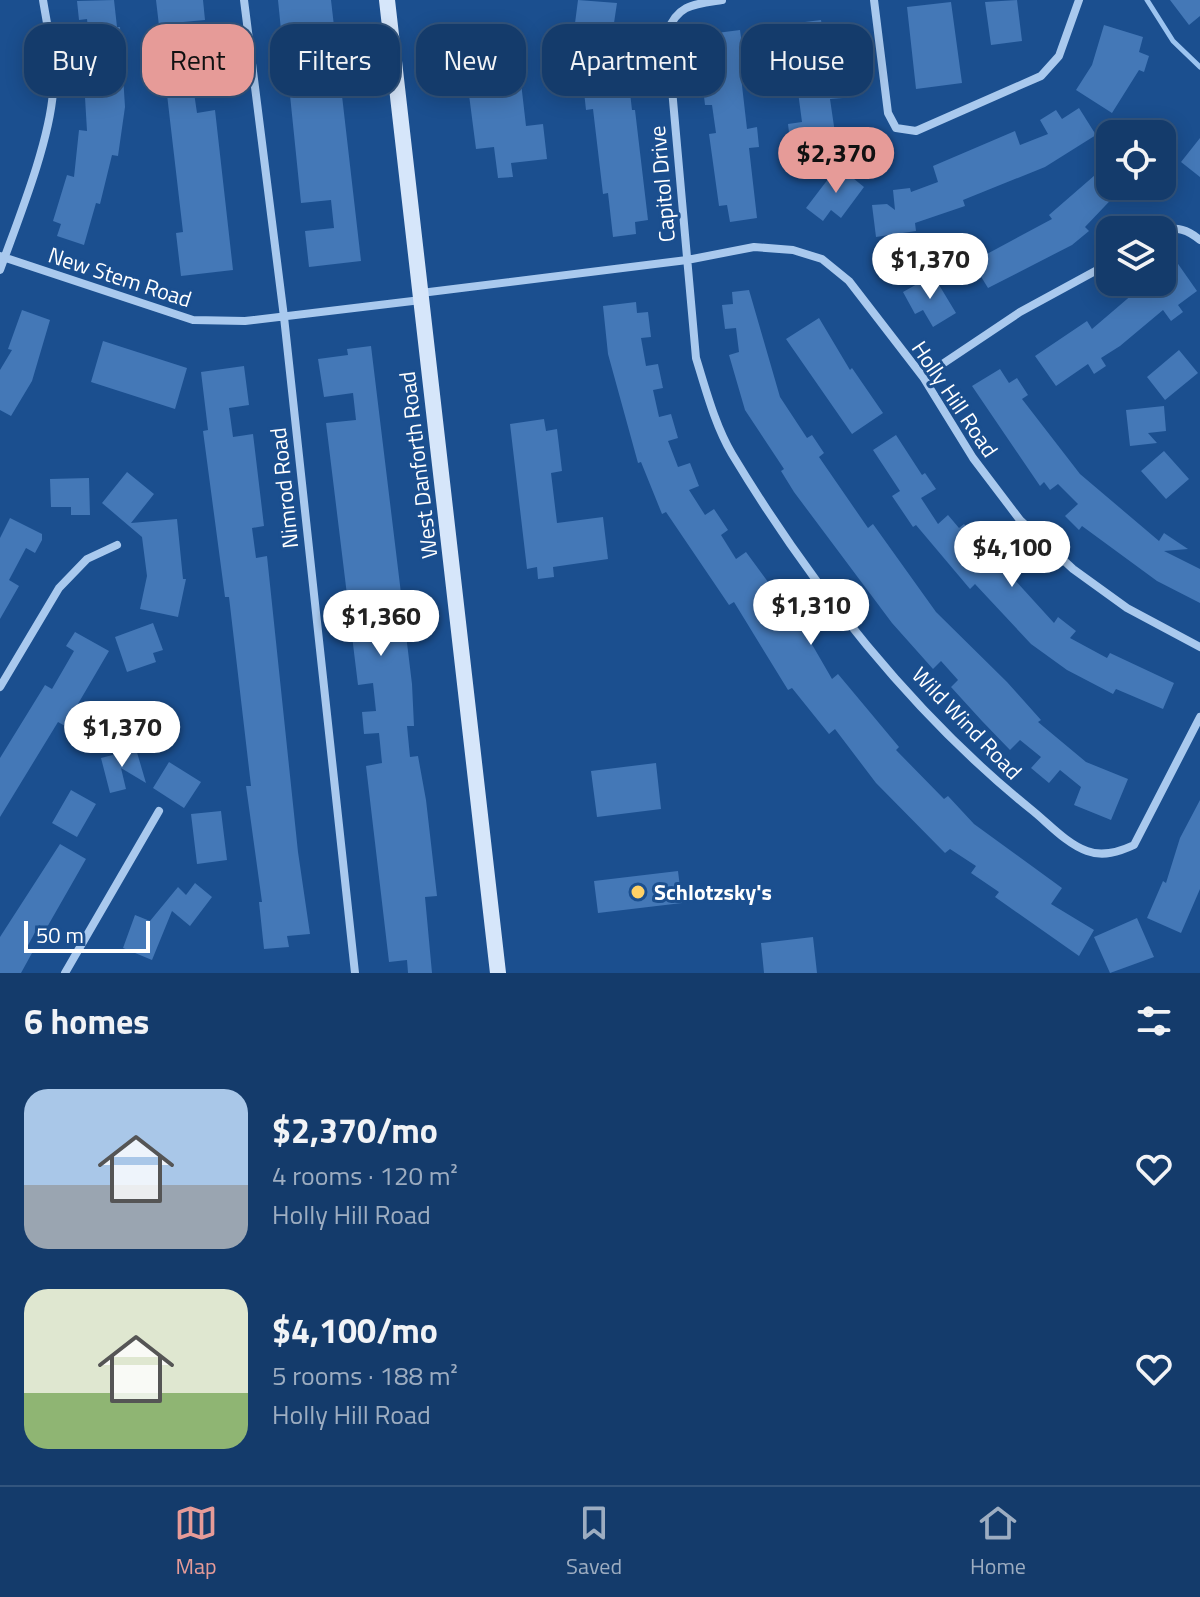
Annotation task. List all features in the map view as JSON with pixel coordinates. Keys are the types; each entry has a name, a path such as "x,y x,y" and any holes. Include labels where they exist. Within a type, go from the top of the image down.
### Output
{"main road":[{"name":"West Danforth Road","path":"387,0 498,973"}],"street":[{"path":"0,270 46,130 53,93 53,56 43,0"},
{"name":"Nimrod Road","path":"244,0 284,317 355,973"},
{"name":"Capitol Drive","path":"687,260 667,33 673,16 689,4 722,0"},
{"path":"874,0 888,113 896,128 916,131 1041,76 1059,56 1079,0"},
{"path":"1176,229 1190,231 1200,240"},
{"name":"Holly Hill Road","path":"421,296 687,260 754,247 793,250 822,259 849,281 923,377 973,458 1020,520 1073,569 1127,608 1200,647"},
{"name":"New Stem Road","path":"2,257 193,320 284,317 421,296"},
{"name":"Wild Wind Road","path":"687,260 696,358 710,405 731,452 828,595 927,712 995,781 1087,851 1113,854 1134,845 1200,717"},
{"path":"923,377 1020,312 1096,271"},
{"path":"0,687 59,588 87,559 117,545"},
{"path":"65,973 159,811"}],"building":[{"path":"114,0 117,24 88,24 87,19 79,20 77,1"},
{"path":"156,0 203,0 205,20 159,24"},
{"path":"278,0 331,0 334,24 280,24"},
{"path":"578,0 617,3 614,24 575,24"},
{"path":"1017,0 1022,41 991,45 985,2"},
{"path":"1170,0 1200,0 1200,16 1189,25"},
{"path":"951,2 962,83 916,89 907,7"},
{"path":"821,20 822,24 789,24"},
{"path":"1104,25 1143,37 1139,52 1149,56 1144,72 1139,70 1112,113 1076,90 1092,65"},
{"path":"740,30 741,96 747,129 757,127 759,147 749,148 757,218 730,222 727,205 719,206 709,134 716,133 712,105 705,105 704,96 725,96 725,32"},
{"path":"85,96 124,96 118,156 112,155 100,204 96,203 84,245 57,236 61,224 53,221 67,175 74,177 79,130 87,131"},
{"path":"167,96 194,96 197,113 215,110 233,270 181,276 176,233 183,232"},
{"path":"290,96 342,96 361,261 309,267 305,231 334,228 331,200 301,203"},
{"path":"469,96 523,96 526,126 543,124 547,159 511,163 513,177 498,178 494,147 476,149"},
{"path":"584,96 630,96 632,110 635,110 648,220 635,222 636,234 613,237 608,193 603,194 593,109 586,110"},
{"path":"799,96 843,96 830,99 836,140 808,143 831,161 793,166 788,124 802,122"},
{"path":"1079,108 1096,135 1045,167 963,200 965,206 915,223 916,231 876,237 872,205 887,204 895,210 893,190 910,188 911,192 938,182 933,166 1015,131 1020,145 1048,134 1040,120 1056,110 1062,119"},
{"path":"1200,138 1200,177 1181,162"},
{"path":"838,166 864,187 841,218 831,210 823,221 806,208"},
{"path":"1096,174 1096,200 1111,200 1085,227 1089,231 1072,245 988,288 972,262 1052,219 1049,215"},
{"path":"1176,261 1197,291 1178,305 1183,312 1171,321 1163,310 1101,358 1106,366 1094,374 1088,364 1056,386 1035,356 1087,321 1092,329 1131,296 1176,296"},
{"path":"933,275 956,313 933,327 923,310 915,314 903,292"},
{"path":"749,290 780,397 807,438 812,435 824,453 819,457 868,528 873,524 936,612 1007,682 1041,720 1038,722 1086,762 1128,779 1111,820 1074,805 1081,787 1060,770 1049,783 1031,768 1041,757 1020,740 1010,750 951,687 958,680 941,661 933,669 892,623 794,492 781,471 784,469 745,410 729,355 739,352 736,328 725,329 722,305 733,304 732,292"},
{"path":"636,302 637,313 648,312 651,337 641,338 646,366 658,364 663,388 653,390 659,417 671,414 678,438 668,441 678,467 690,463 699,486 689,490 705,515 714,509 728,530 721,535 736,559 746,552 806,634 832,679 838,674 899,747 896,750 944,799 948,796 974,824 1062,888 1051,904 1094,930 1079,956 995,897 999,892 971,873 976,866 950,849 945,853 876,783 835,729 829,734 792,688 788,690 734,602 729,605 666,512 662,514 641,462 638,463 608,354 603,306"},
{"path":"22,310 50,320 32,381 11,416 0,410 0,370 12,350 8,349"},
{"path":"819,318 850,370 852,368 883,413 852,434 786,339"},
{"path":"103,341 187,368 175,409 91,382"},
{"path":"371,346 412,684 414,726 407,726 410,757 418,756 437,896 425,897 432,973 408,973 407,960 389,962 366,766 382,763 379,733 364,734 362,712 376,711 373,683 358,685 326,423 356,420 353,393 324,397 318,359 348,355 347,349"},
{"path":"1179,350 1198,373 1165,400 1147,377"},
{"path":"244,366 249,405 229,408 233,437 253,434 264,526 252,528 256,558 267,556 298,852 310,934 287,936 289,947 264,949 259,902 262,902 246,786 251,786 229,597 225,597 203,431 208,430 201,372"},
{"path":"1000,369 1009,383 1017,378 1028,395 1022,399 1080,474 1159,541 1164,533 1188,549 1164,551 1200,569 1200,603 1157,581 1082,526 1079,530 1065,516 1078,504 1058,484 1050,490 1044,482 1040,486 972,386"},
{"path":"1164,406 1166,431 1148,433 1157,443 1130,446 1126,410"},
{"path":"544,419 546,431 557,429 562,471 551,473 557,523 603,517 608,559 553,567 554,577 538,579 537,567 527,569 510,424"},
{"path":"896,435 922,475 925,473 936,489 921,498 938,524 948,515 959,528 964,524 1054,623 1058,617 1076,631 1070,638 1107,658 1110,653 1174,683 1163,709 1116,689 1113,694 1067,670 1031,644 975,584 970,589 916,525 913,527 892,496 900,491 873,450"},
{"path":"1164,451 1189,479 1166,499 1141,471"},
{"path":"127,472 154,494 131,523 177,519 183,579 186,579 178,617 140,609 147,576 142,537 102,503"},
{"path":"89,478 90,515 71,515 71,507 51,507 50,479"},
{"path":"10,518 42,534 42,540 35,553 26,548 9,580 19,586 0,619 0,538"},
{"path":"153,623 163,650 153,653 156,662 127,672 115,637"},
{"path":"75,632 109,651 65,726 58,722 0,817 0,758 45,685 52,689 74,651 66,646"},
{"path":"128,702 154,705 148,747 129,745 132,719 126,718"},
{"path":"136,749 146,783 121,768 126,789 110,793 101,758"},
{"path":"169,762 201,782 184,808 153,788"},
{"path":"656,763 661,809 597,817 591,771"},
{"path":"71,790 96,804 77,837 52,823"},
{"path":"1200,800 1200,889 1181,933 1147,918 1163,881 1166,883 1180,838"},
{"path":"221,811 227,860 197,864 191,814"},
{"path":"60,844 86,859 46,929 39,925 26,949 32,953 21,973 0,973 0,937"},
{"name":"Schlotzsky's","path":"678,871 682,903 598,913 594,881"},
{"path":"195,883 212,897 190,926 172,911 152,960 123,948 135,915 150,921 178,887 186,895"},
{"path":"1137,918 1154,957 1110,973 1094,937"},
{"path":"813,937 817,973 764,973 761,943"}],"waterway":[{"path":"1147,0 1173,41 1200,67"}],"place":[{"name":"Schlotzsky's","path":"638,892"}]}
